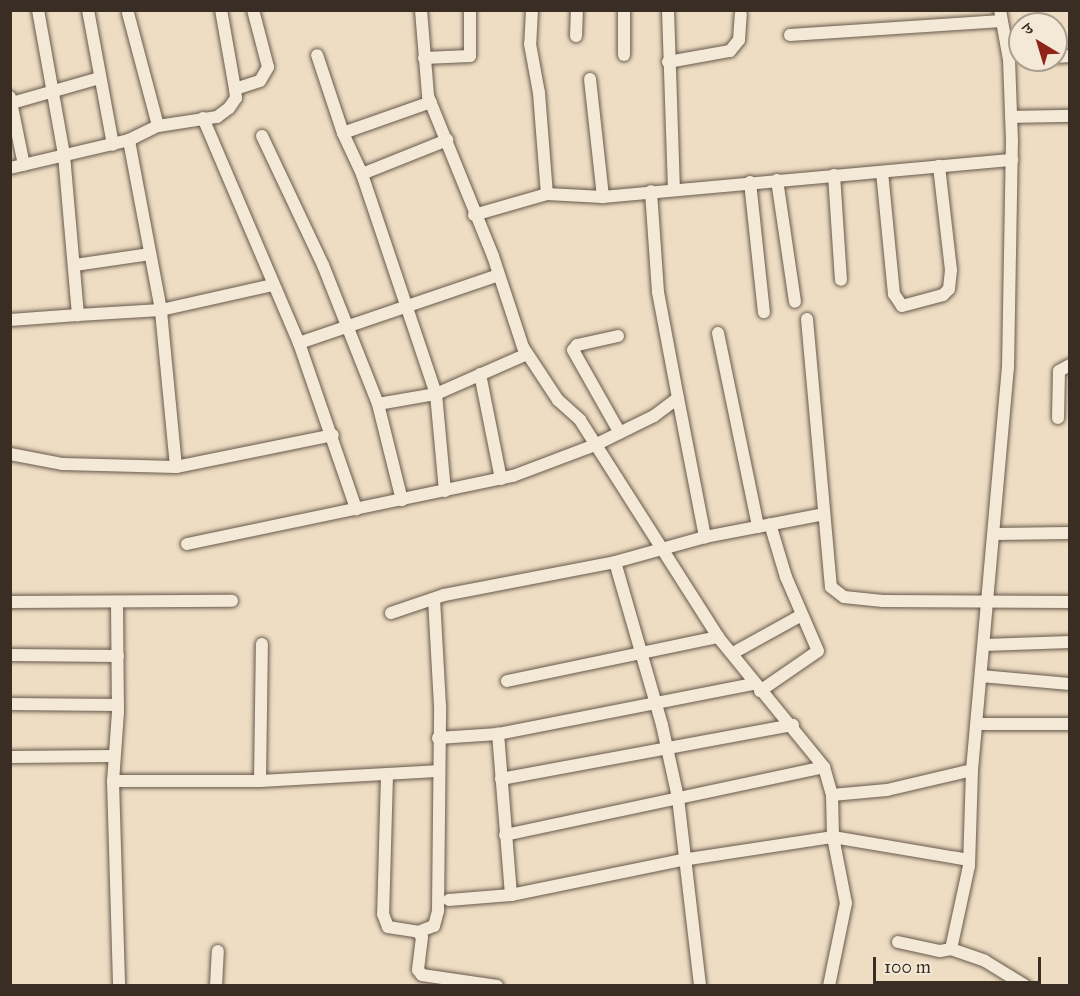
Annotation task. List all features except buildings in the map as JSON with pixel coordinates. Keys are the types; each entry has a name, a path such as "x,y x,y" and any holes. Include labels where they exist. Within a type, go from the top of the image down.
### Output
{"street":[{"path":"38,10 51,94 64,155 78,315"},
{"path":"88,10 113,145"},
{"path":"10,168 113,145 158,126 217,117 229,108 236,98 221,10"},
{"path":"235,88 260,81 268,68 254,10"},
{"path":"421,10 424,58 431,102 499,275 527,354 558,400 580,420 718,637 733,653 757,688 793,725 824,767 832,795 833,837 846,903 829,986"},
{"path":"424,58 470,56 470,10"},
{"path":"532,10 530,44 539,93 547,194"},
{"path":"576,36 577,10"},
{"path":"624,10 624,55"},
{"path":"668,10 674,189"},
{"path":"128,13 158,126"},
{"path":"668,62 730,51 739,40 741,14"},
{"path":"790,35 1001,16 1008,38"},
{"path":"317,55 343,133 362,174 436,394 445,491"},
{"path":"951,949 962,908 969,860 972,770 986,602 991,583 995,534 1011,309 1011,117 1014,72"},
{"path":"24,165 11,100 51,94 100,78"},
{"path":"590,79 603,197"},
{"path":"343,133 431,102"},
{"path":"1011,117 1070,116"},
{"path":"203,118 299,343 333,435 356,509"},
{"path":"262,136 323,265 378,404 402,500"},
{"path":"129,140 161,310 176,467"},
{"path":"362,174 447,140"},
{"path":"474,215 547,194 603,197 1011,160"},
{"path":"882,172 894,294 902,306 944,295 949,289 951,270 939,166"},
{"path":"834,175 841,280"},
{"path":"777,180 795,302"},
{"path":"750,182 764,312"},
{"path":"651,191 658,292 705,537"},
{"path":"75,265 150,254"},
{"path":"299,343 347,328 406,304 499,275"},
{"path":"10,320 161,310 273,285"},
{"path":"807,319 824,514 827,576 831,587 844,597 986,602 1070,602"},
{"path":"438,738 498,734 654,703 757,688 818,651 764,526 718,333"},
{"path":"618,336 577,345 573,350 620,433"},
{"path":"378,404 436,394 527,354"},
{"path":"1058,418 1059,371 1070,365"},
{"path":"480,375 501,479"},
{"path":"187,544 501,479 596,445 654,416 678,398"},
{"path":"10,454 63,464 176,467 333,435"},
{"path":"392,613 434,600 615,562 705,537 824,514"},
{"path":"995,534 1070,533"},
{"path":"615,562 678,798 682,860 700,986"},
{"path":"387,774 383,914 388,927 418,932 434,926 437,918 438,738 434,600"},
{"path":"10,602 232,601"},
{"path":"117,602 118,705 113,781 119,986"},
{"path":"733,653 801,616"},
{"path":"507,681 718,637"},
{"path":"984,645 1070,642"},
{"path":"260,781 262,644"},
{"path":"10,655 118,656"},
{"path":"981,676 1070,684"},
{"path":"10,704 118,705"},
{"path":"977,724 1070,724"},
{"path":"501,779 793,725"},
{"path":"498,734 511,895"},
{"path":"10,757 114,756"},
{"path":"506,835 824,767"},
{"path":"832,795 887,790 972,770"},
{"path":"113,781 260,781 437,771"},
{"path":"449,900 511,895 682,860 833,837 969,860"},
{"path":"418,932 423,942 418,970 422,975 497,986"},
{"path":"898,942 940,951 951,949 985,961 1026,986"},
{"path":"216,986 218,951"}]}
